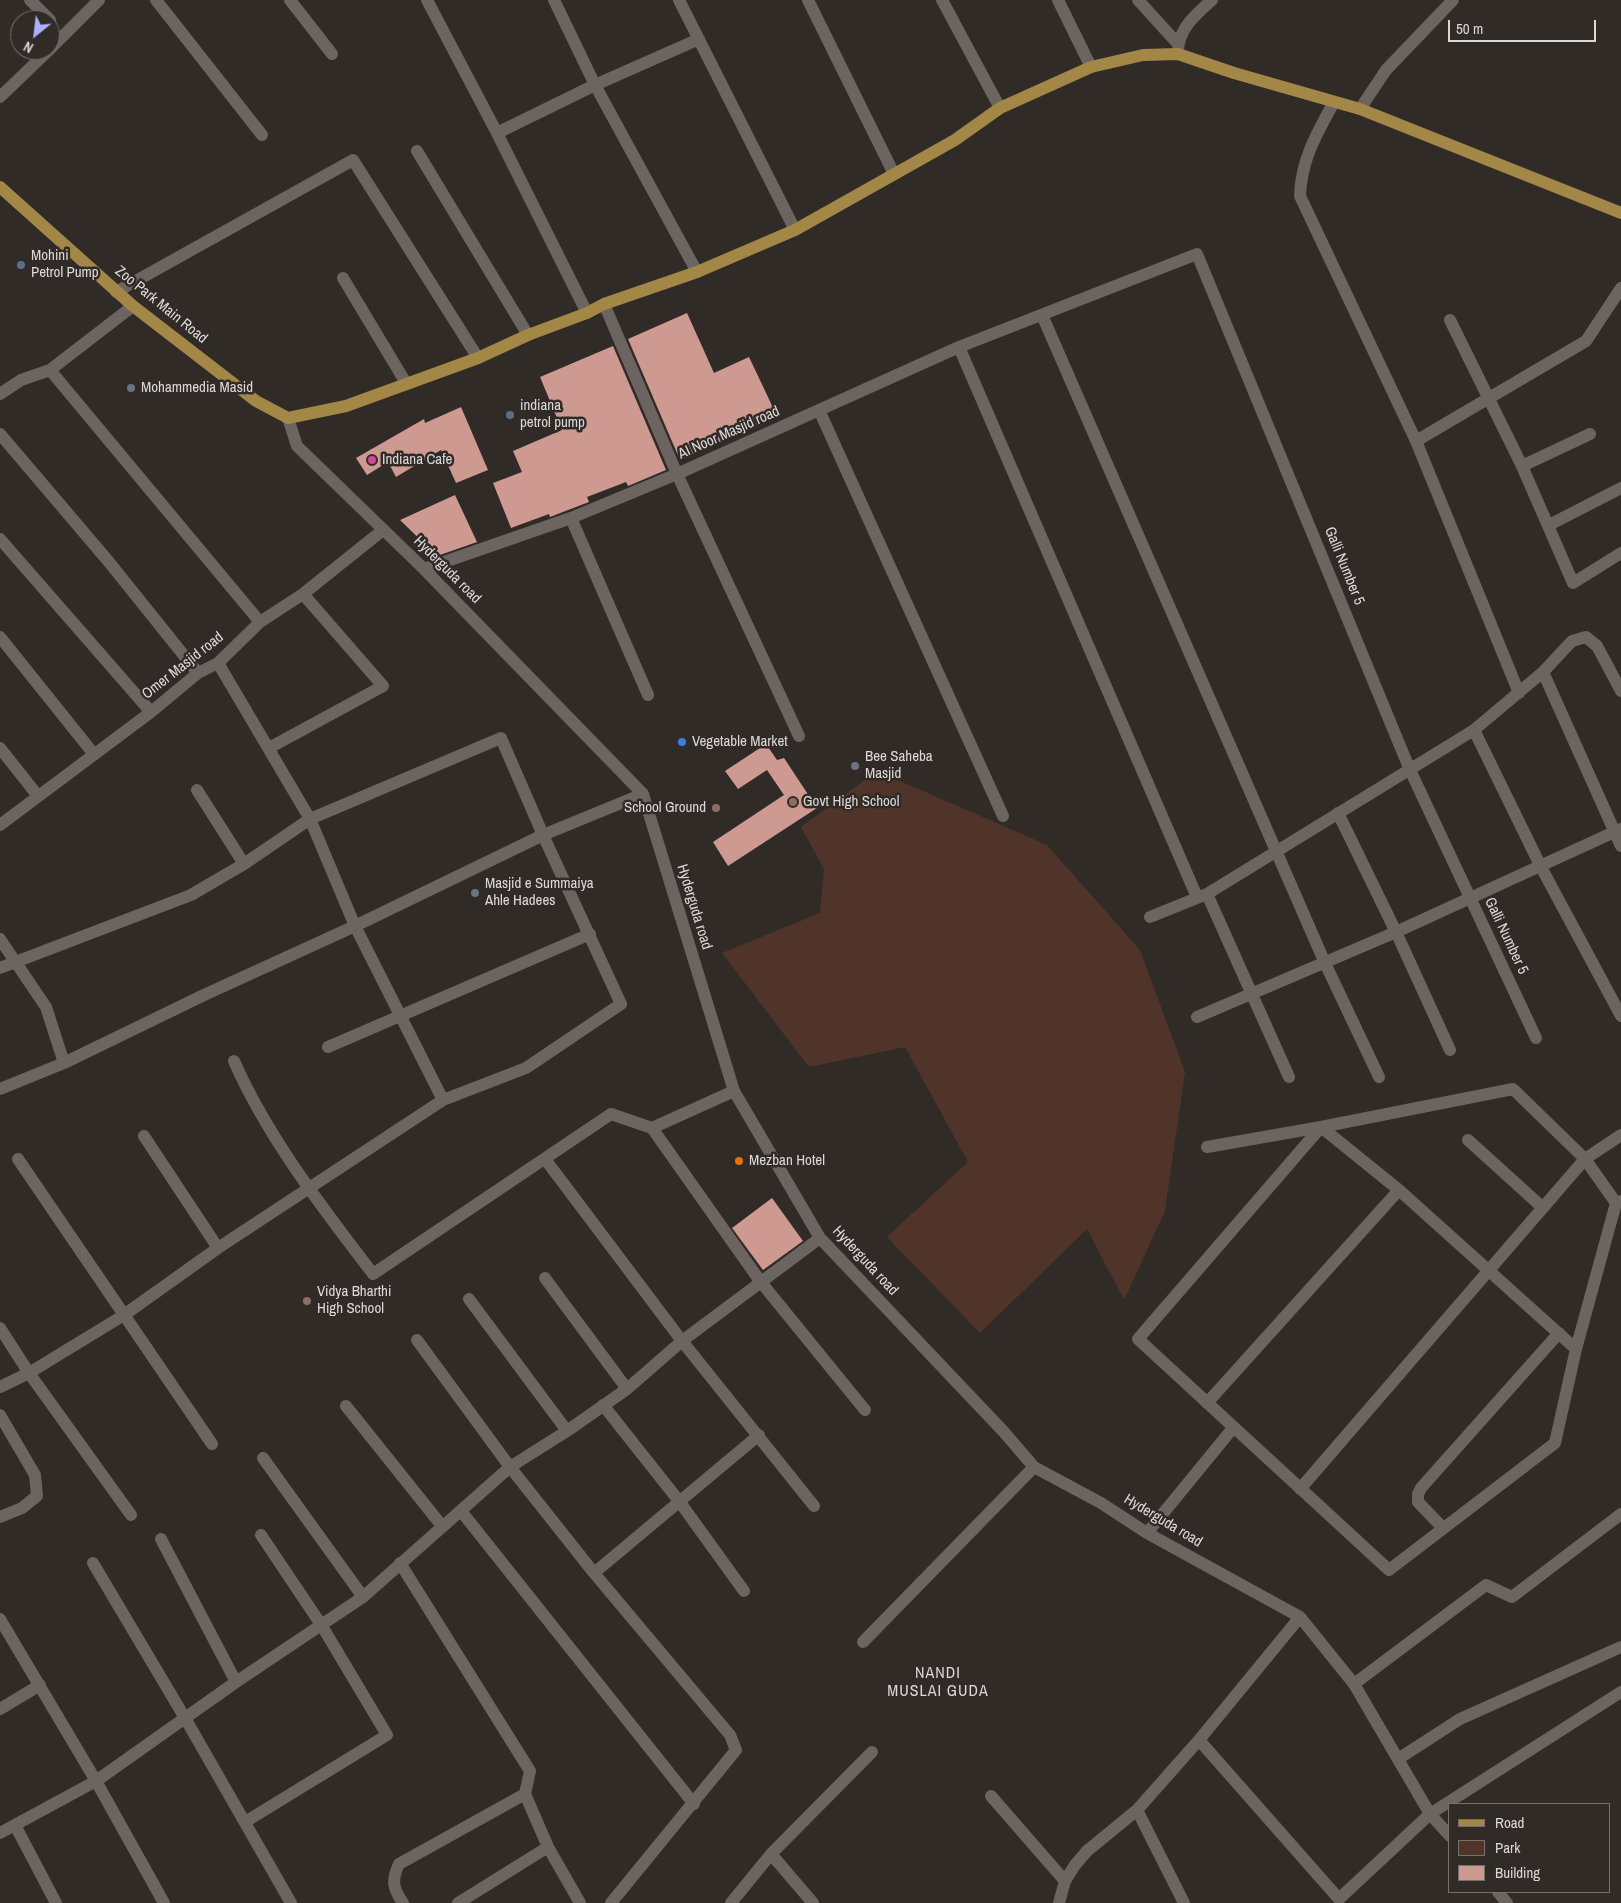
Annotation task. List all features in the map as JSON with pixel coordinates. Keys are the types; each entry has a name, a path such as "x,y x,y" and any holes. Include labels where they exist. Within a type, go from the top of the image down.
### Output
{"main road":[{"path":"288,418 346,406 478,358 528,335 587,313 604,304 697,272 795,230 954,140 1000,108 1091,67 1178,49 1360,109 1621,214"},
{"name":"Zoo Park Main Road","path":"0,187 133,306 256,401 288,418"}],"street":[{"path":"30,0 40,10"},
{"path":"60,41 98,0"},
{"path":"156,0 262,134"},
{"path":"290,0 332,54"},
{"path":"427,0 497,133 587,313"},
{"path":"554,0 595,85 697,272"},
{"path":"680,0 795,230"},
{"path":"808,0 894,174"},
{"path":"942,0 1000,108"},
{"path":"1058,0 1091,67"},
{"path":"1138,0 1178,49 1194,16 1212,0"},
{"path":"1360,109 1386,70 1452,0"},
{"path":"60,31 65,36"},
{"path":"497,133 595,85 699,39"},
{"path":"0,97 39,60"},
{"path":"1334,102 1309,149 1301,177 1300,196 1416,441 1519,693"},
{"path":"418,151 528,335"},
{"path":"116,292 353,160 478,358"},
{"name":"Galli Number 5","path":"1042,315 1197,254 1410,770 1536,1038"},
{"path":"343,278 406,383"},
{"path":"1416,441 1586,341 1621,288"},
{"path":"604,304 677,474 799,736"},
{"path":"0,394 21,380 50,370 133,306"},
{"path":"1042,315 1325,963 1379,1077"},
{"name":"AI Noor Masjid road","path":"424,569 571,518 677,474 959,347 1042,315"},
{"path":"1450,320 1522,466 1573,583 1621,553"},
{"path":"959,347 1202,895 1253,994 1289,1077"},
{"path":"50,370 260,622"},
{"path":"819,410 1003,816"},
{"name":"Hyderguda road","path":"288,418 297,446 424,569 643,794 734,1091 820,1238 1003,1431 1034,1467 1101,1503 1147,1533 1300,1617 1354,1684 1430,1814 1448,1834"},
{"path":"0,434 109,562 198,673"},
{"path":"1522,466 1590,434"},
{"path":"1549,525 1621,488"},
{"path":"571,518 648,695"},
{"name":"Omer Masjid road","path":"0,825 93,753 151,712 198,673 218,662 260,622 303,594 383,530"},
{"path":"0,539 151,712"},
{"path":"269,748 383,686 303,594"},
{"path":"0,637 93,753"},
{"path":"1150,917 1202,895 1474,730 1543,672 1572,641 1586,637 1597,646 1621,691"},
{"path":"218,662 310,819 355,926 443,1100"},
{"path":"1543,672 1618,831 1621,846"},
{"path":"1474,730 1541,867 1621,1016"},
{"path":"0,968 191,895 244,864 310,819 501,738 543,835 621,1004 526,1068 443,1100 218,1248 124,1316 29,1373 0,1387"},
{"path":"0,748 38,796"},
{"path":"198,790 244,864"},
{"path":"0,1089 64,1063 543,835 643,794"},
{"path":"1338,813 1396,932 1450,1050"},
{"path":"1197,1017 1396,932 1618,831"},
{"path":"328,1047 590,934"},
{"path":"0,939 17,961 46,1007 64,1063"},
{"path":"234,1061 243,1081 309,1189 373,1274 612,1114 652,1128 760,1280 865,1410"},
{"path":"1207,1147 1321,1127 1513,1089 1584,1159 1618,1202 1576,1350 1555,1442 1389,1570 1138,1339 1321,1127"},
{"path":"652,1128 734,1091"},
{"path":"1321,1127 1399,1190 1489,1269 1576,1350"},
{"path":"1300,1489 1584,1159 1621,1135"},
{"path":"144,1136 218,1248"},
{"path":"1468,1140 1542,1208"},
{"path":"18,1159 212,1444"},
{"path":"545,1159 682,1341 814,1506"},
{"path":"1207,1403 1399,1190"},
{"path":"0,1834 16,1827 96,1781 236,1682 322,1626 363,1596 510,1467 567,1431 627,1389 682,1341 760,1280 820,1238"},
{"path":"545,1278 627,1389"},
{"path":"469,1299 567,1431"},
{"path":"0,1328 29,1373 131,1514"},
{"path":"1443,1528 1418,1502 1418,1494 1421,1488 1559,1334"},
{"path":"417,1340 510,1467 594,1573 730,1735 736,1746 728,1760 694,1804 611,1903"},
{"path":"603,1405 678,1501 744,1591"},
{"path":"346,1406 442,1526"},
{"path":"0,1415 35,1475 36,1496 22,1508 0,1518"},
{"path":"1147,1533 1233,1428"},
{"path":"594,1573 759,1435"},
{"path":"263,1458 363,1596"},
{"path":"863,1642 1034,1467"},
{"path":"461,1511 694,1804"},
{"path":"1354,1684 1486,1585 1512,1597 1621,1514"},
{"path":"245,1822 387,1735 322,1626 261,1535"},
{"path":"161,1539 236,1682"},
{"path":"400,1563 530,1771 525,1794 548,1847 580,1903"},
{"path":"93,1564 185,1718 291,1903"},
{"path":"1059,1903 1065,1880 1087,1851 1137,1810 1200,1740 1300,1617"},
{"path":"0,1619 96,1781 164,1903"},
{"path":"1398,1759 1460,1719 1621,1647"},
{"path":"0,1709 40,1686"},
{"path":"1200,1740 1339,1899 1430,1814 1621,1692"},
{"path":"731,1903 771,1854 872,1752"},
{"path":"403,1903 393,1888 393,1876 399,1864 525,1794"},
{"path":"991,1796 1065,1880"},
{"path":"1137,1810 1184,1903"},
{"path":"16,1827 56,1903"},
{"path":"458,1903 548,1847"},
{"path":"771,1854 813,1903"},
{"path":"1499,1893 1508,1903"}],"green space":[{"path":"877,771 1047,845 1140,950 1185,1072 1165,1211 1124,1300 1087,1229 980,1333 887,1237 968,1162 905,1047 809,1067 722,953 820,913 824,869 801,827"}],"building":[{"path":"687,313 714,373 749,357 777,416 680,460 628,339"},
{"path":"613,346 666,470 628,486 626,482 587,497 589,502 550,517 549,514 511,528 493,483 522,472 513,451 562,430 540,377"},
{"path":"461,407 488,470 456,483 441,450 396,477 388,462 367,475 356,458 424,419 425,423"},
{"path":"455,495 477,542 437,556 400,520"},
{"name":"Govt High School","path":"766,744 777,760 784,758 817,808 728,866 713,842 784,795 767,770 738,789 725,771"},
{"path":"772,1198 803,1241 763,1270 732,1228"}],"place":[{"name":"Mohini Petrol Pump","path":"21,265"},
{"name":"Mohammedia Masid","path":"131,388"},
{"name":"indiana petrol pump","path":"510,415"},
{"name":"Indiana Cafe","path":"372,460"},
{"name":"Vegetable Market","path":"682,742"},
{"name":"Bee Saheba Masjid","path":"855,766"},
{"name":"Govt High School","path":"793,802"},
{"name":"School Ground","path":"716,808"},
{"name":"Masjid e Summaiya Ahle Hadees","path":"475,893"},
{"name":"Mezban Hotel","path":"739,1161"},
{"name":"Vidya Bharthi High School","path":"307,1301"}],"district":[{"name":"NANDI MUSLAI GUDA","path":"938,1683"}]}
